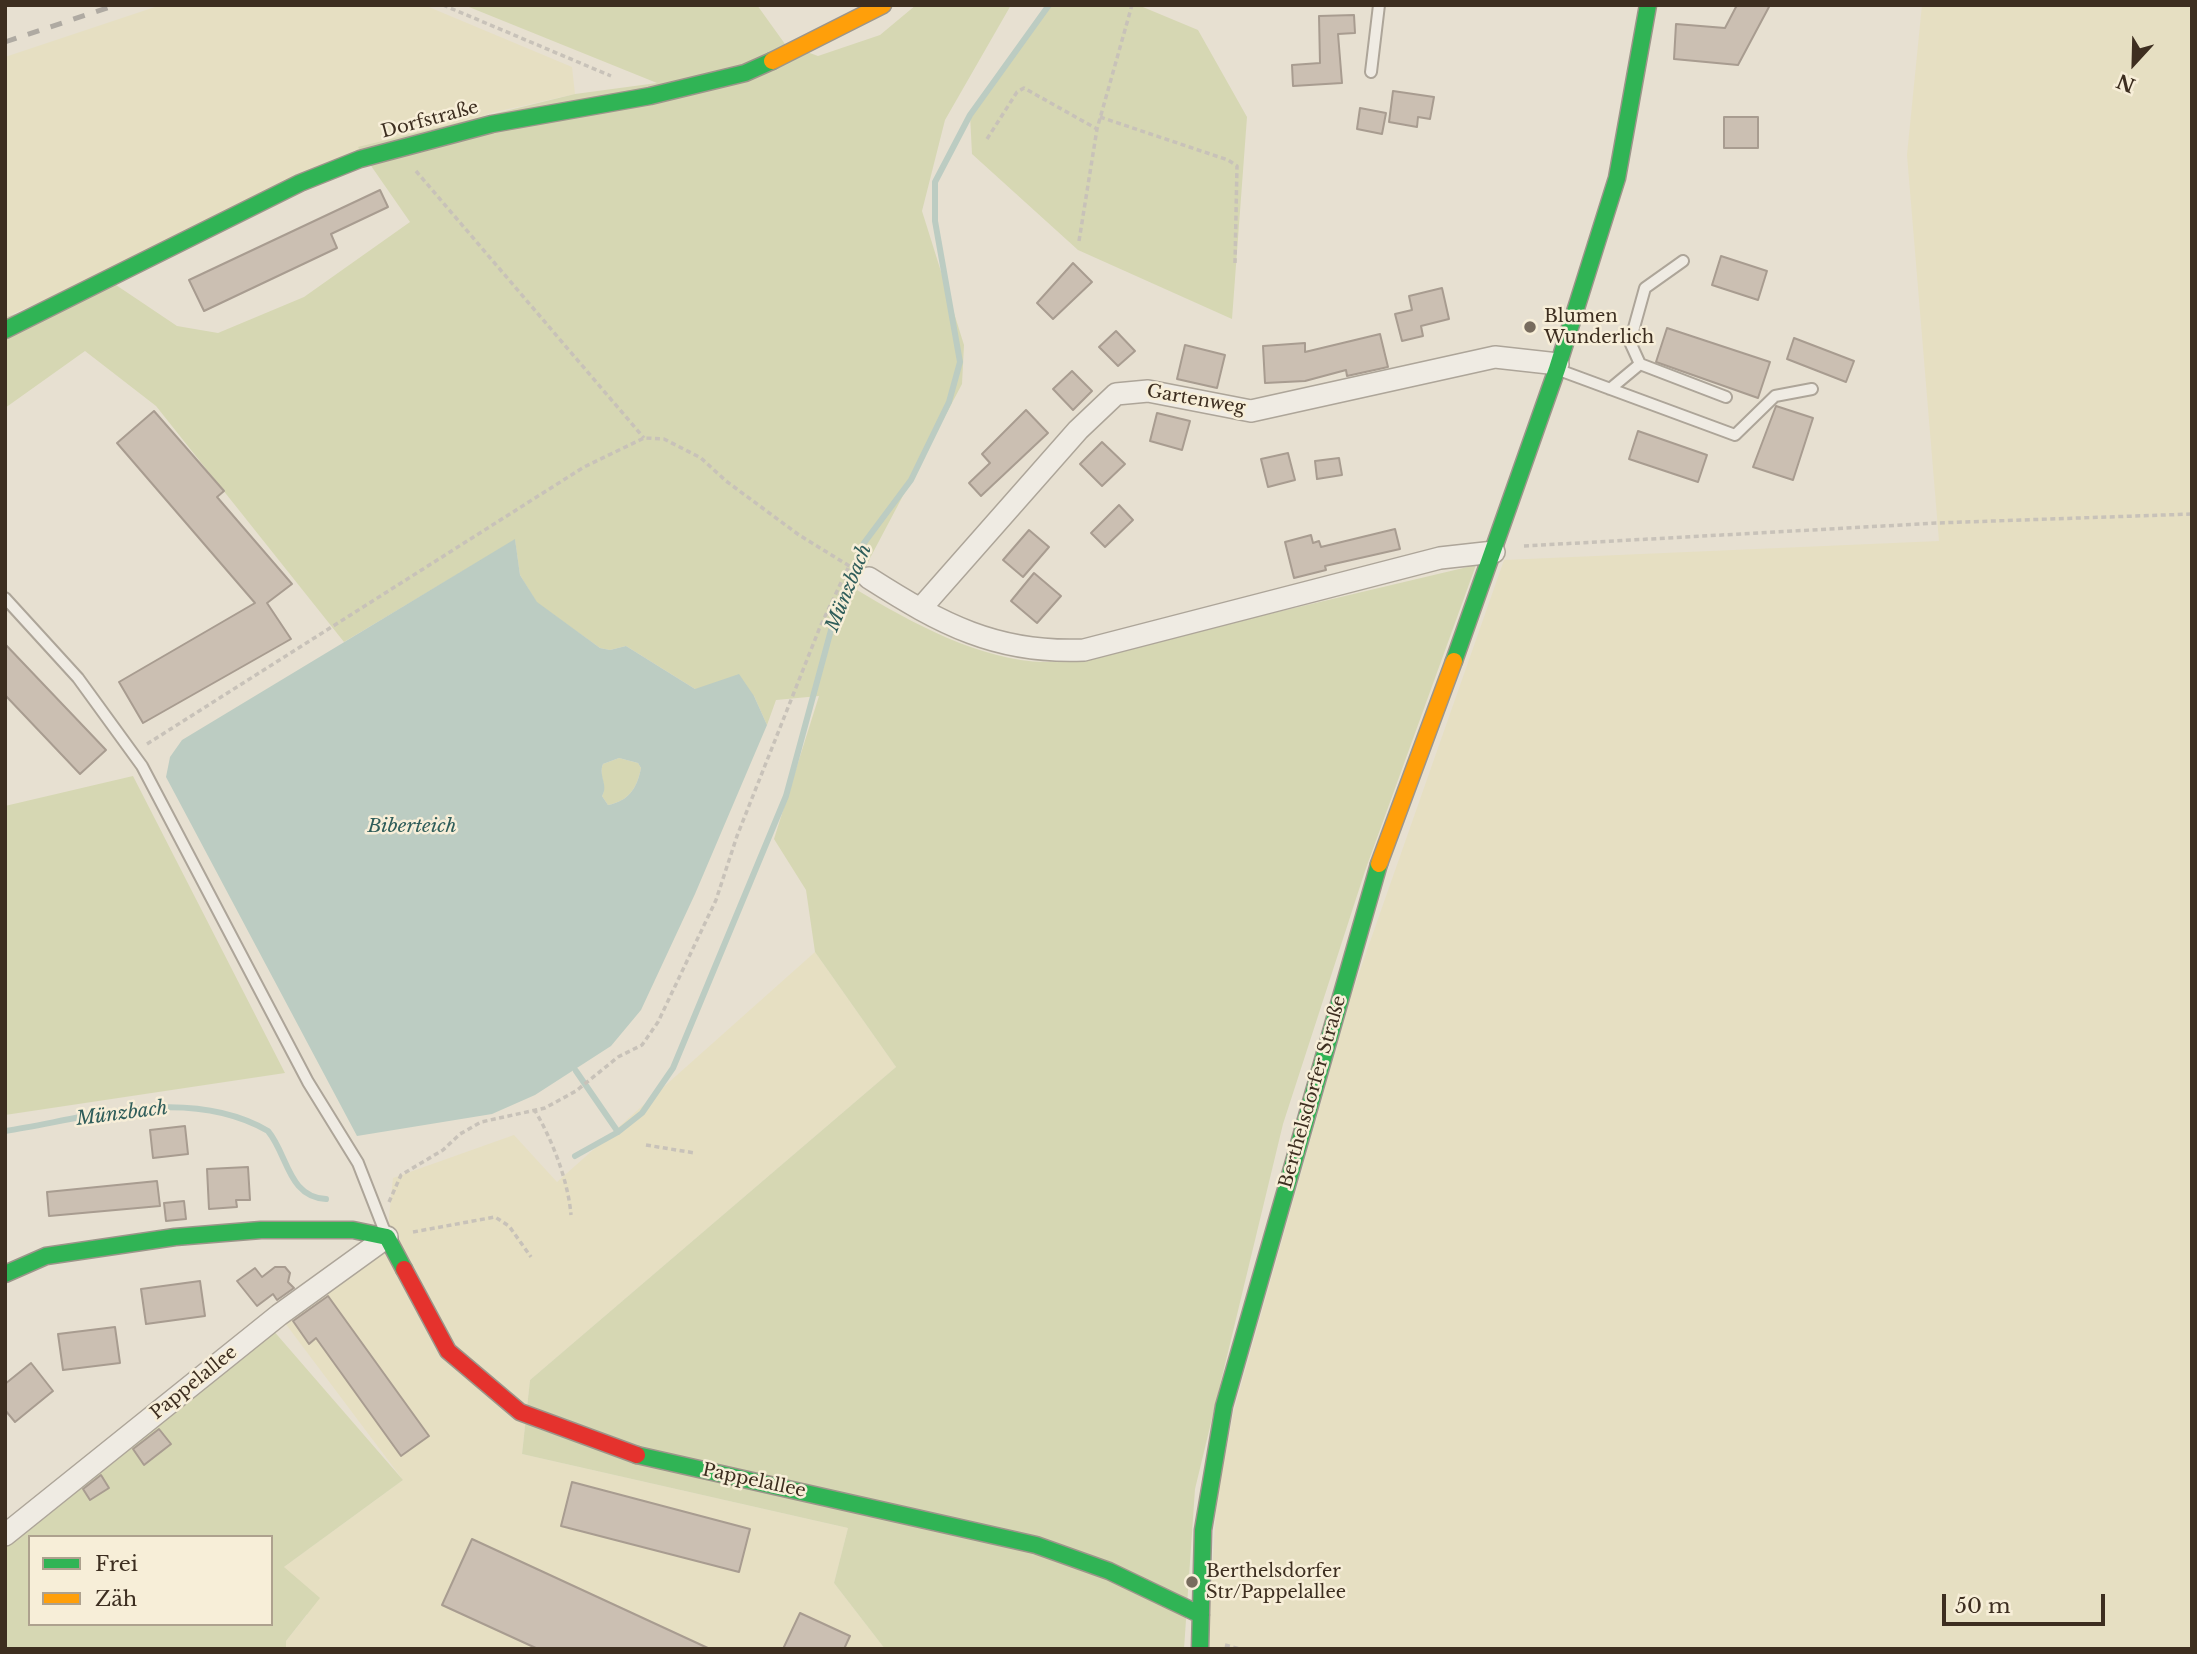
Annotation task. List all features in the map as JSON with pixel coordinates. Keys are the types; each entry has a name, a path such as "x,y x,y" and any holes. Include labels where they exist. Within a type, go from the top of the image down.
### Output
{"street":[{"name":"Dorfstraße","path":"5,330 300,183 396,148 492,124 650,96 745,73 806,47 883,5"},
{"name":"Berthelsdorfer Straße","path":"1200,1649 1203,1530 1213,1459 1232,1380 1385,844 1494,552 1617,178 1648,5"},
{"name":"Gartenweg","path":"922,607 1078,430 1116,394 1139,390 1251,411 1495,357 1557,367"},
{"path":"869,578 960,629 1002,644 1044,652 1084,649 1440,558 1494,552"},
{"path":"5,1274 46,1256 175,1237 261,1230 384,1228"},
{"name":"Pappelallee","path":"5,1535 384,1228 447,1351 520,1412 624,1452 1036,1545 1109,1571 1201,1615"}],"lane":[{"path":"1371,72 1379,5"},
{"path":"1683,261 1645,288 1630,342 1640,364 1727,397"},
{"path":"1610,388 1640,364"},
{"path":"1557,367 1735,435 1775,396 1812,388"},
{"path":"5,598 78,677 133,753 308,1082 358,1163 384,1228"}],"path":[{"path":"443,5 616,78"},
{"path":"1079,242 1097,128 1132,5"},
{"path":"987,139 1017,92 1024,88 1097,128"},
{"path":"1100,117 1228,160 1237,166 1235,263"},
{"path":"396,148 643,438"},
{"path":"133,753 286,659 584,467 643,438 664,439 701,458 726,481 799,535 849,566 820,627 737,836 716,900 658,1022 642,1045 618,1057 576,1091 545,1108 481,1122 460,1133 433,1157 401,1175 384,1228 495,1217 509,1226 531,1257"},
{"path":"1494,552 1513,547 1910,525 2192,514"},
{"path":"534,1110 545,1127 569,1194 571,1215"},
{"path":"646,1145 695,1153"}],"shaded area":[{"path":"161,5 424,5 572,67 575,94 491,113 5,317 5,57"},
{"path":"1922,5 2192,5 2192,1649 1207,1649 1217,1496 1234,1410 1352,993 1504,560 1939,541 1907,155"},
{"path":"815,952 896,1067 530,1380 522,1454 848,1528 834,1583 885,1649 286,1649 286,1641 307,1615 284,1567 403,1480 279,1315 387,1237 393,1178 514,1135 557,1182"}],"green space":[{"path":"464,5 757,5 785,44 818,56 880,35 916,5 1011,5 945,120 922,211 964,345 962,384 869,560 857,590 900,615 947,638 996,655 1055,662 1083,658 1476,565 1365,871 1283,1124 1195,1489 1184,1649 885,1649 834,1583 848,1528 522,1454 530,1380 896,1067 815,952 806,890 774,839 819,696 776,700 767,725 754,696 695,689 626,646 610,650 600,648 537,603 520,575 515,540 344,642 156,406 85,351 5,408 5,317 116,285 177,326 218,333 304,297 410,222 358,147 575,94 657,83"},
{"path":"1049,5 1138,5 1198,30 1247,117 1232,319 1078,250 972,154 970,115"},
{"path":"619,758 638,763 641,768 637,782 627,797 608,805 602,796 602,768 603,764"},
{"path":"133,776 285,1073 5,1115 5,806"},
{"path":"272,1329 403,1480 284,1567 320,1598 286,1641 286,1649 5,1649 5,1543"}],"water":[{"name":"Biberteich","path":"515,539 520,575 537,602 600,648 610,650 626,646 695,689 739,674 754,696 767,725 695,894 641,1010 611,1046 535,1095 492,1114 357,1136 166,777 170,757 182,740","holes":["619,758 638,763 641,768 631,792 627,797 608,805 602,796 603,764"]}],"building":[{"path":"1737,5 1770,5 1738,65 1674,59 1676,24 1725,28"},
{"path":"1354,15 1355,33 1338,34 1342,83 1293,86 1292,65 1320,63 1319,16"},
{"path":"1393,91 1434,97 1430,119 1418,117 1417,127 1389,122"},
{"path":"1360,108 1386,113 1382,134 1357,129"},
{"path":"1724,117 1758,117 1758,148 1724,148"},
{"path":"380,190 388,207 331,234 337,248 204,311 189,280"},
{"path":"1721,256 1767,271 1758,300 1712,285"},
{"path":"1073,263 1092,282 1053,319 1037,303"},
{"path":"1442,288 1449,319 1421,326 1423,336 1402,341 1395,314 1412,310 1409,296"},
{"path":"1667,328 1770,362 1758,398 1656,362"},
{"path":"1116,331 1135,351 1118,366 1099,347"},
{"path":"1380,334 1388,367 1347,376 1346,370 1305,381 1265,383 1263,346 1305,343 1305,352"},
{"path":"1794,338 1854,361 1846,382 1787,359"},
{"path":"1185,345 1225,355 1217,388 1177,379"},
{"path":"1072,371 1092,391 1073,410 1053,389"},
{"path":"1776,406 1813,418 1793,480 1753,467"},
{"path":"1026,410 1048,433 981,496 969,483 990,463 982,454"},
{"path":"154,411 224,491 217,497 292,584 267,603 291,639 143,723 119,682 255,603 117,443"},
{"path":"1157,413 1190,421 1182,450 1150,441"},
{"path":"1638,431 1707,455 1698,482 1629,459"},
{"path":"1102,442 1125,464 1102,486 1080,464"},
{"path":"1288,453 1295,480 1268,487 1261,459"},
{"path":"1339,458 1342,475 1317,479 1315,461"},
{"path":"1119,505 1133,520 1105,547 1091,533"},
{"path":"1395,529 1400,549 1325,566 1326,570 1294,578 1285,542 1311,535 1313,543 1319,541 1321,547"},
{"path":"1029,530 1049,547 1023,577 1003,560"},
{"path":"1034,573 1061,596 1037,623 1011,601"},
{"path":"5,644 106,750 80,774 5,695"},
{"path":"185,1126 188,1154 153,1158 150,1130"},
{"path":"248,1167 250,1200 236,1200 237,1207 209,1209 207,1169"},
{"path":"157,1181 160,1206 49,1216 47,1192"},
{"path":"184,1201 186,1219 166,1221 164,1203"},
{"path":"275,1267 285,1267 290,1273 288,1282 294,1288 277,1300 273,1294 257,1306 237,1281 255,1268 262,1277"},
{"path":"200,1281 205,1316 146,1324 141,1289"},
{"path":"328,1296 429,1436 401,1456 316,1338 309,1344 293,1321"},
{"path":"115,1327 120,1363 63,1370 58,1334"},
{"path":"31,1363 53,1391 15,1422 5,1410 5,1384"},
{"path":"159,1429 171,1444 144,1465 133,1449"},
{"path":"101,1475 109,1488 90,1500 83,1489"},
{"path":"572,1482 750,1529 739,1572 561,1526"},
{"path":"472,1539 710,1649 538,1649 442,1605"},
{"path":"800,1613 850,1636 844,1649 783,1649"}],"waterway":[{"name":"Münzbach","path":"575,1156 618,1132 642,1113 673,1068 786,796 837,608 864,543 911,480 949,402 960,362 935,221 935,182 970,115 1049,5"},
{"path":"576,1071 618,1132"},
{"name":"Münzbach","path":"5,1131 138,1109 172,1107 205,1110 237,1117 268,1131 296,1183 313,1196 326,1199"}],"railway":[{"path":"5,42 116,5"}],"traffic: fast":[{"path":"1454,661 1557,369 1617,178 1648,5"},
{"path":"5,330 300,183 360,159 492,124 650,96 745,73 772,61"},
{"path":"1200,1649 1203,1530 1224,1406 1379,864"},
{"path":"5,1274 46,1256 175,1237 261,1230 353,1230 387,1237 404,1269"},
{"path":"637,1455 1036,1545 1109,1571 1201,1615"}],"traffic: slow":[{"path":"772,61 883,5"},
{"path":"1379,864 1454,661"}],"traffic: jam":[{"path":"404,1269 448,1351 520,1412 637,1455"}],"place":[{"name":"Blumen Wunderlich","path":"1530,327"},
{"name":"Berthelsdorfer Str/Pappelallee","path":"1192,1582"}]}
